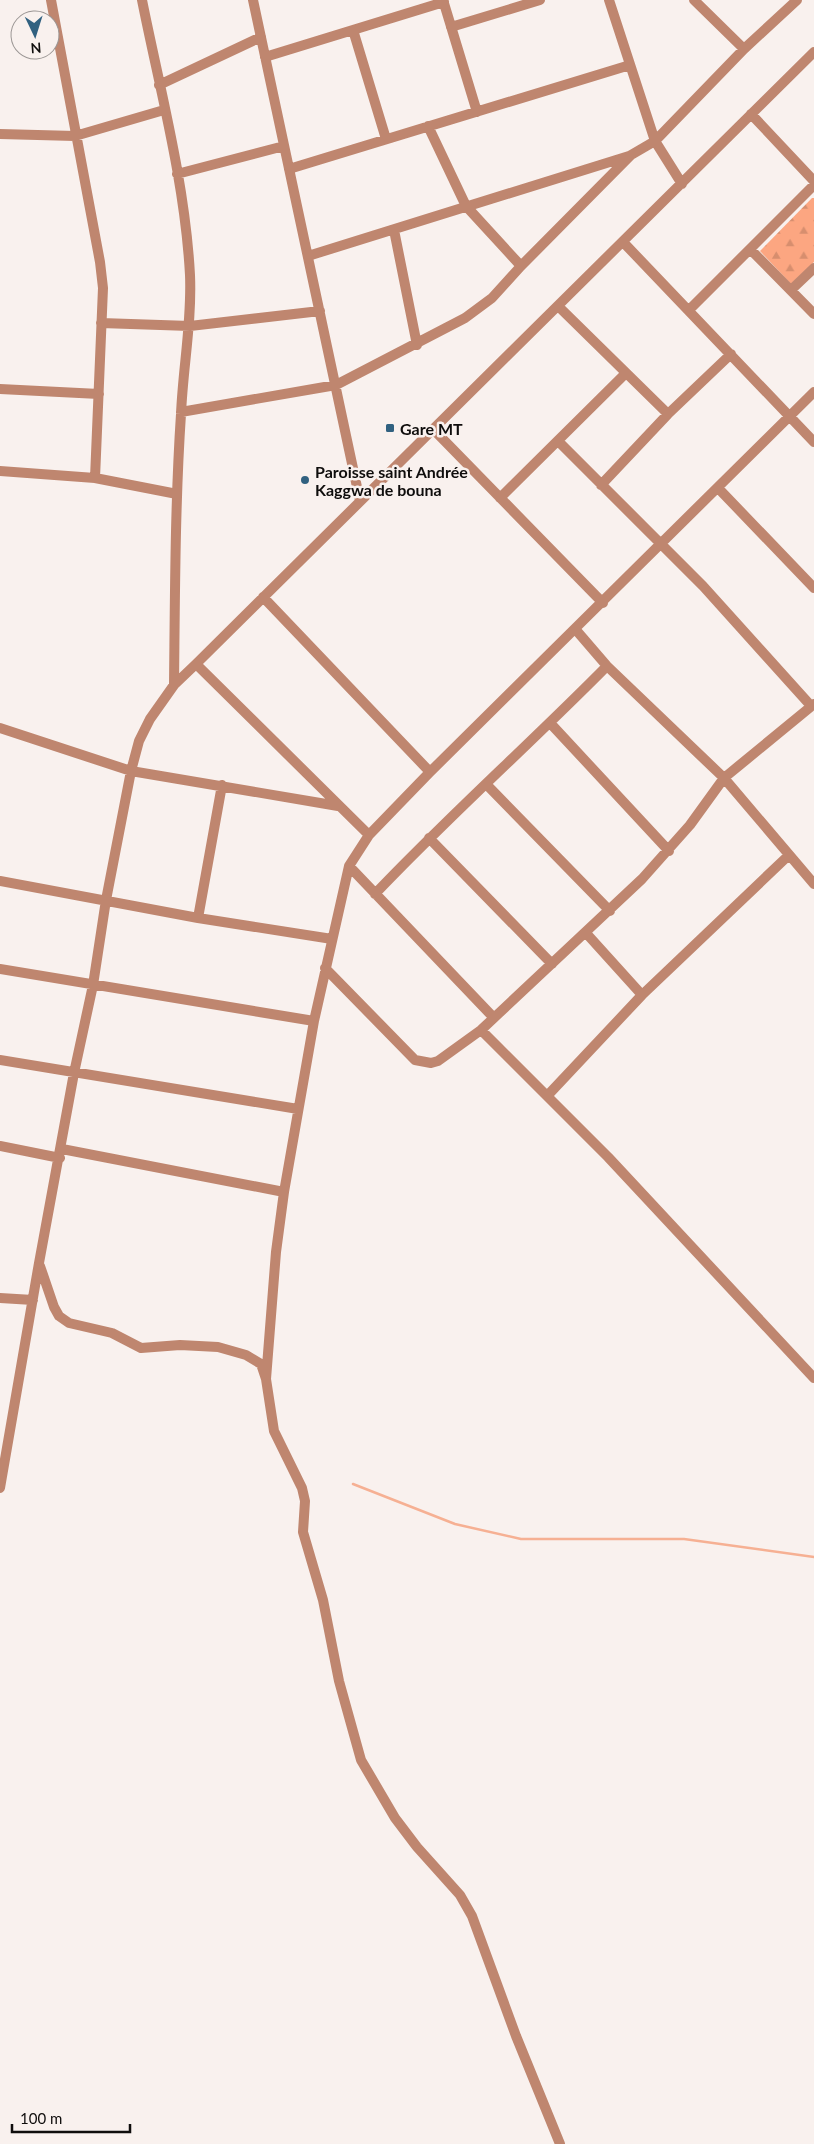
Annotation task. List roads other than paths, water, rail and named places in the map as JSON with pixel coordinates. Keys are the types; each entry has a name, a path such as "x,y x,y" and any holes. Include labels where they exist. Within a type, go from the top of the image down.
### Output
{"street":[{"path":"50,0 100,262 103,288 95,478"},
{"path":"142,0 177,174 190,268 190,326 181,412 177,494 174,685"},
{"path":"253,0 360,500"},
{"path":"609,0 655,141 682,184"},
{"path":"694,0 744,49"},
{"path":"265,56 443,1 477,112"},
{"path":"451,27 535,1"},
{"path":"308,256 631,155 655,141 744,49 795,1"},
{"path":"353,30 386,139"},
{"path":"159,85 261,37"},
{"path":"0,1488 74,1072 93,985 106,900 131,771 147,725 174,685 360,500 434,430 751,114 813,57"},
{"path":"289,169 630,65"},
{"path":"0,134 75,136 164,110"},
{"path":"689,310 814,183 751,114"},
{"path":"428,126 466,206 521,266"},
{"path":"177,174 284,146"},
{"path":"181,412 336,384 465,318 492,298 521,266 631,155"},
{"path":"394,230 417,344"},
{"path":"623,242 814,442"},
{"path":"750,249 814,314"},
{"path":"791,290 814,268"},
{"path":"558,306 625,374 668,414"},
{"path":"101,323 190,326 320,311"},
{"path":"601,485 668,414 731,354"},
{"path":"500,498 625,374"},
{"path":"0,389 99,394"},
{"path":"266,1378 276,1252 284,1192 314,1022 349,866 369,835 430,772 576,630 814,392"},
{"path":"434,430 603,603"},
{"path":"325,968 415,1060 431,1064 446,1057 494,1018 586,933 669,851 724,778 812,705 661,543 558,442"},
{"path":"0,471 95,478 177,494"},
{"path":"718,488 814,588"},
{"path":"263,597 430,772"},
{"path":"576,630 607,666 724,778 814,884"},
{"path":"196,664 369,835"},
{"path":"375,894 429,838 551,724 607,666"},
{"path":"551,724 669,851"},
{"path":"0,728 131,771 338,806"},
{"path":"486,784 610,910"},
{"path":"198,918 222,785"},
{"path":"429,838 552,964"},
{"path":"548,1095 642,995 789,855"},
{"path":"349,866 494,1018"},
{"path":"0,881 198,918 332,939"},
{"path":"586,933 642,995"},
{"path":"0,969 314,1022"},
{"path":"481,1030 548,1095 814,1378"},
{"path":"0,1060 298,1109"},
{"path":"0,1146 61,1153 284,1192"},
{"path":"39,1263 54,1307 59,1316 69,1323 112,1334 141,1348 200,1346 232,1350 261,1364 266,1378 274,1431 302,1488 304,1502 303,1532 323,1600 339,1681 361,1760 396,1818 417,1847 460,1895 472,1916 516,2036 560,2144"},
{"path":"0,1298 33,1300"}],"waterway":[{"path":"353,1484 455,1524 521,1539 684,1539 814,1557"}],"place":[{"name":"Gare MT","path":"390,428"},
{"name":"Paroisse saint Andrée Kaggwa de bouna","path":"305,480"}]}
